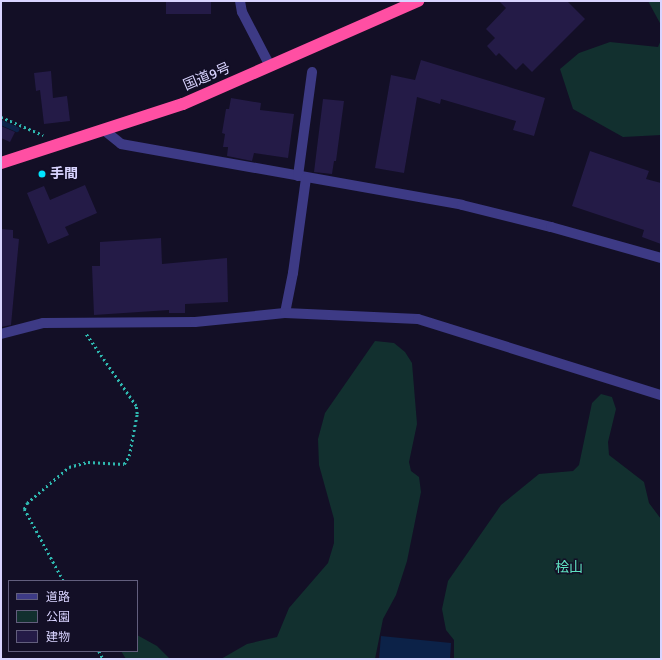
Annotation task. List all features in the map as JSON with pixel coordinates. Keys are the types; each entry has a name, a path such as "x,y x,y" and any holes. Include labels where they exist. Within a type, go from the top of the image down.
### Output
{"highway":[{"name":"国道9号","path":"1,163 183,104 418,1"}],"street":[{"path":"240,1 242,12 270,66"},
{"path":"285,313 293,273 312,72"},
{"path":"104,130 121,144 462,205 551,227 661,258"},
{"path":"1,334 43,323 195,322 285,313 418,319 661,394"}],"path":[{"path":"1,117 50,138"},
{"path":"62,580 24,509 27,503 69,466 88,462 124,464 129,456 137,414 132,400 87,337 84,323"}],"green space":[{"path":"648,1 661,1 661,25"},
{"path":"661,40 661,135 623,137 573,109 560,69 579,53 610,42 658,47"},
{"path":"375,341 394,343 405,352 412,363 417,424 409,462 411,471 419,477 421,492 407,561 396,595 383,619 375,659 221,659 247,644 277,637 289,608 328,563 334,543 334,519 319,465 318,439 325,413"},
{"name":"桧山","path":"601,394 612,397 616,409 608,442 609,455 644,482 649,503 661,519 661,659 454,659 454,640 446,630 442,609 448,581 501,505 539,474 573,471 579,465 592,403"},
{"path":"138,636 157,646 170,659 126,659 122,652 138,652"}],"water":[{"path":"381,636 451,643 450,659 379,659"}],"building":[{"path":"166,1 211,1 211,14 166,14"},
{"path":"499,1 567,1 585,19 532,72 523,63 516,70 499,53 496,56 487,46 495,38 486,29 506,8"},
{"path":"421,60 545,98 534,136 513,130 516,121 441,99 440,104 417,97 404,173 375,168 391,75 415,80"},
{"path":"51,71 53,98 67,96 70,121 44,124 40,90 36,91 34,73"},
{"path":"231,98 261,103 260,110 294,114 288,158 254,153 252,161 227,156 228,147 223,147 225,134 222,133 226,109 229,109"},
{"path":"323,99 344,101 336,161 334,161 332,174 314,172"},
{"path":"1,126 15,132 10,142 1,138"},
{"path":"590,151 649,171 646,179 661,183 661,244 642,237 644,230 572,206"},
{"path":"85,185 97,213 65,227 69,235 48,244 27,193 44,186 50,200"},
{"path":"1,229 13,230 13,238 19,239 11,325 1,327"},
{"path":"161,238 162,264 227,258 228,302 185,304 185,313 169,313 169,310 94,315 92,266 100,266 100,242"}],"waterway":[{"path":"1,122 17,129"}],"place":[{"name":"手間","path":"42,174"}]}
